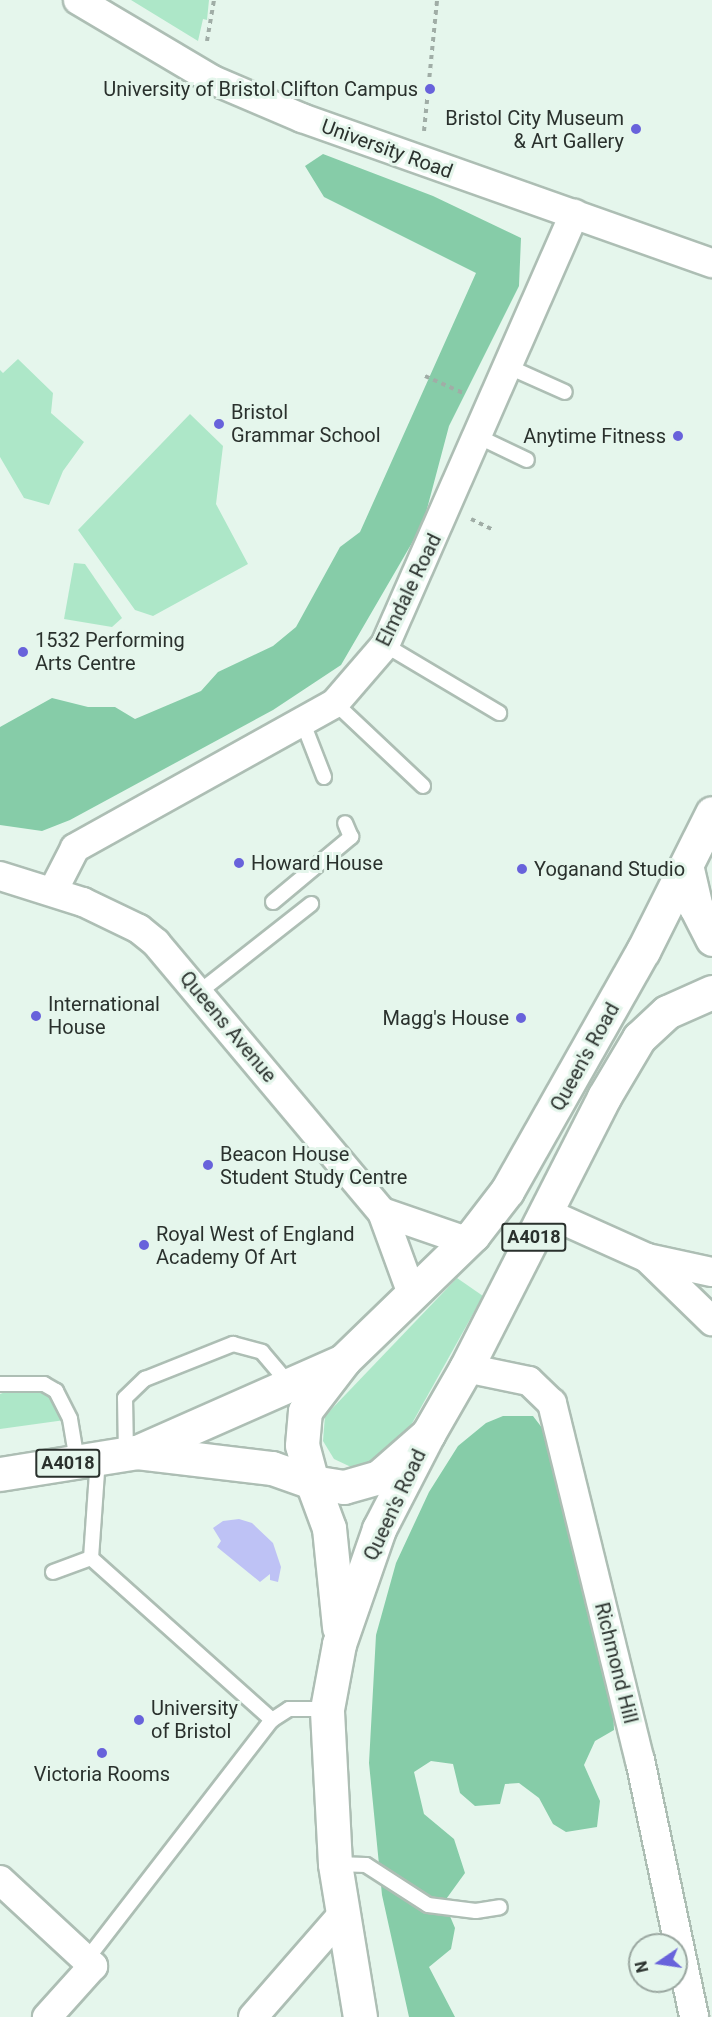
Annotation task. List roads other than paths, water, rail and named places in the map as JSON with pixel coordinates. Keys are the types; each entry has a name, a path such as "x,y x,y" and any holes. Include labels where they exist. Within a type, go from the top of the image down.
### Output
{"main road":[{"name":"Queen's Road","path":"339,1644 334,1557 329,1528 312,1482 302,1445 304,1412 344,1360 466,1241 507,1191 553,1117 687,869 712,813"},
{"path":"687,869 696,908 712,939"},
{"name":"Queen's Road","path":"360,2017 335,1864 327,1708 339,1644 380,1529 428,1434 466,1368 547,1213 604,1097 639,1038 667,1012 712,992"},
{"name":"A4018","path":"110,1457 344,1360"},
{"name":"A4018","path":"0,1474 110,1457 272,1468 312,1482 344,1487 379,1477 428,1434"}],"street":[{"name":"University Road","path":"78,0 173,58 264,102 712,263"},
{"name":"Elmdale Road","path":"46,889 75,848 303,723 335,703 385,645 479,437 574,214"},
{"path":"0,876 46,889"},
{"name":"Queens Avenue","path":"46,889 139,929 156,943 382,1212"},
{"path":"382,1212 466,1241"},
{"path":"382,1212 412,1294"},
{"path":"547,1213 647,1258 712,1272"},
{"path":"647,1258 712,1321"},
{"name":"Richmond Hill","path":"466,1368 530,1381 552,1403 640,1760 694,2017"},
{"path":"0,1880 93,1966 47,2017"},
{"path":"253,2017 344,1914"}],"lane":[{"path":"509,367 565,392"},
{"path":"479,437 528,460"},
{"path":"385,645 499,713"},
{"path":"335,703 423,786"},
{"path":"303,723 324,777"},
{"path":"273,902 351,837 345,823"},
{"path":"198,993 311,904"},
{"path":"92,1558 110,1457 125,1398 145,1379 233,1344 262,1352 288,1384"},
{"path":"0,1384 44,1384 56,1392 70,1419 110,1457"},
{"path":"53,1572 92,1558"},
{"path":"92,1558 272,1720"},
{"path":"87,1959 272,1720 289,1708 327,1708"},
{"path":"335,1864 366,1865 428,1905 476,1911 500,1907"}],"water":[{"path":"239,1519 252,1523 273,1543 281,1567 278,1582 270,1580 270,1574 260,1582 217,1547 221,1541 213,1528 223,1521"}],"place":[{"name":"University of Bristol Clifton Campus","path":"430,89"},
{"name":"Bristol City Museum & Art Gallery","path":"636,129"},
{"name":"Bristol Grammar School","path":"219,424"},
{"name":"Anytime Fitness","path":"678,436"},
{"name":"1532 Performing Arts Centre","path":"23,652"},
{"name":"Howard House","path":"239,863"},
{"name":"Yoganand Studio","path":"522,869"},
{"name":"International House","path":"36,1016"},
{"name":"Magg's House","path":"521,1018"},
{"name":"Beacon House Student Study Centre","path":"208,1165"},
{"name":"Royal West of England Academy Of Art","path":"144,1245"},
{"name":"University of Bristol","path":"139,1720"},
{"name":"Victoria Rooms","path":"102,1753"}]}
